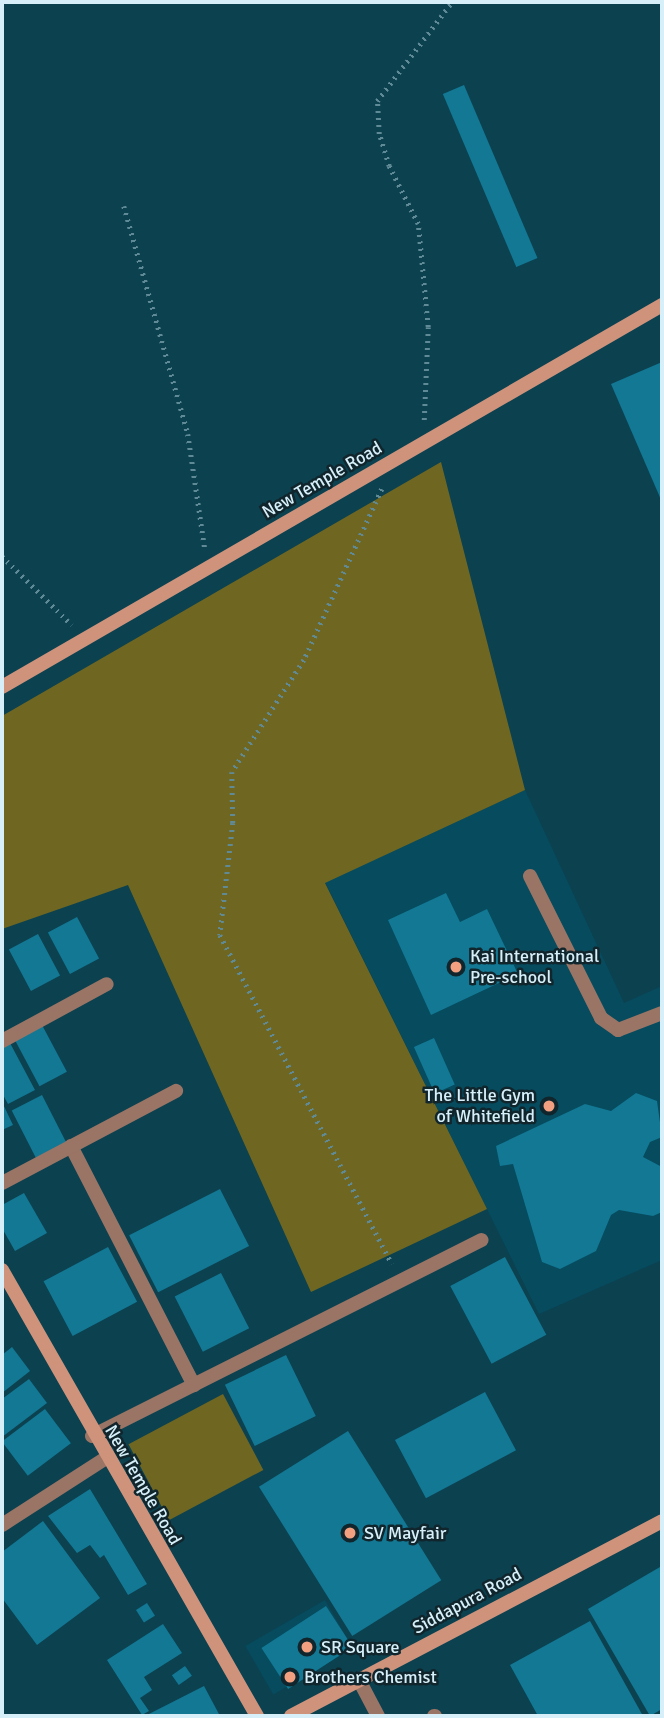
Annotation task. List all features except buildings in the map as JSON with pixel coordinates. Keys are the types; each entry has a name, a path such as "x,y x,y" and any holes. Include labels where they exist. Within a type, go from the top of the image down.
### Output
{"street":[{"name":"New Temple Road","path":"2,687 662,305"},
{"path":"530,876 601,1018 618,1030 662,1013"},
{"path":"2,1041 107,984"},
{"path":"2,1183 176,1091"},
{"path":"71,1146 194,1385"},
{"path":"92,1436 481,1240"},
{"name":"New Temple Road","path":"2,1270 92,1436 257,1716"},
{"path":"2,1525 106,1458"},
{"name":"Siddapura Road","path":"291,1716 662,1521"},
{"path":"359,1680 378,1716"}],"path":[{"path":"424,442 428,327 418,223 389,166 379,134 377,101 452,2"},
{"path":"124,206 188,434 208,569"},
{"path":"395,460 304,660 232,772 233,822 220,935 398,1282"},
{"path":"2,556 85,638"}],"shaded area":[{"path":"441,462 525,790 325,883 487,1209 311,1292 128,885 2,929 2,716"},
{"name":"The Little Gym of Whitefield","path":"525,790 624,1003 662,986 662,1260 539,1314 325,882"},
{"path":"223,1394 263,1470 169,1520 129,1444"},
{"name":"SR Square","path":"325,1600 353,1648 273,1694 245,1646"}],"place":[{"name":"Kai International Pre-school","path":"456,967"},
{"name":"The Little Gym of Whitefield","path":"549,1106"},
{"name":"SV Mayfair","path":"350,1533"},
{"name":"SR Square","path":"307,1647"},
{"name":"Brothers Chemist","path":"290,1677"}]}
